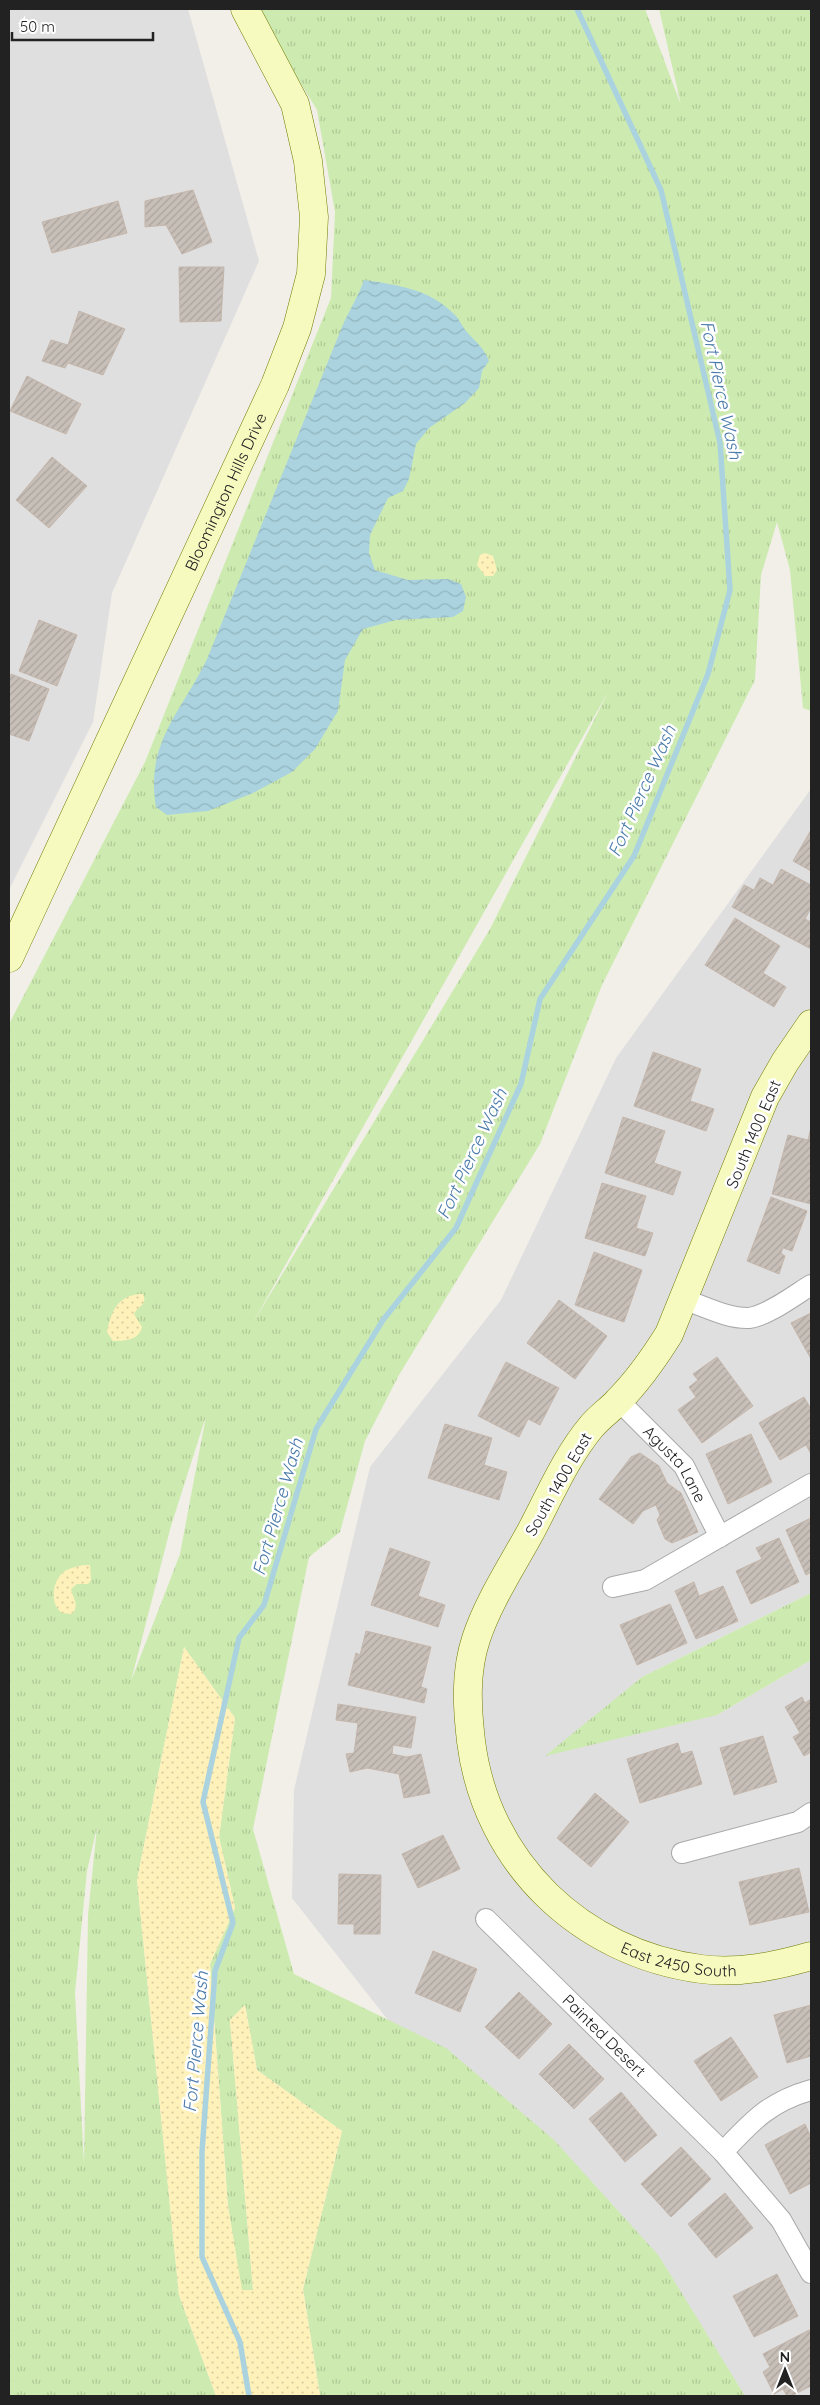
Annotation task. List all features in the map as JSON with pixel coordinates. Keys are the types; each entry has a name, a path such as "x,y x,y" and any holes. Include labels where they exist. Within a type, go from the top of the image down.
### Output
{"street":[{"name":"Bloomington Hills Drive","path":"9,958 275,385 297,328 311,274 314,218 308,161 295,104 245,9"},
{"name":"South 1400 East","path":"558,1906 526,1872 500,1832 484,1796 473,1759 468,1714 468,1673 476,1639 493,1602 570,1459 592,1426 618,1401 648,1366 669,1334 685,1300 765,1097 785,1062 811,1024"},
{"path":"685,1300 738,1317 750,1318 765,1312 811,1285"},
{"name":"Agusta Lane","path":"618,1401 684,1466 720,1536"},
{"path":"613,1587 646,1580 811,1484"},
{"path":"682,1853 798,1822 811,1813"},
{"name":"East 2450 South","path":"558,1906 598,1935 631,1952 662,1961 703,1969 748,1969 786,1964 811,1956"},
{"name":"Painted Desert","path":"486,1920 723,2152 781,2220 811,2273"},
{"path":"723,2152 753,2120 770,2106 795,2094 811,2090"}],"shaded area":[{"path":"9,9 188,9 259,261 112,593 93,722 9,890"},
{"path":"811,789 811,1593 642,1677 717,1715 811,1660 811,2396 715,2396 632,2227 388,2020 292,1898 294,1790 370,1467 501,1300 616,1058"}],"green space":[{"path":"255,9 645,9 681,105 659,9 811,9 811,711 803,708 790,570 777,522 761,575 755,680 602,985 540,1144 399,1375 365,1441 340,1532 309,1557 253,1829 294,1974 446,2048 554,2140 659,2256 745,2396 320,2396 303,2289 342,2131 257,2070 245,2005 230,2020 253,2290 241,2290 228,2206 210,1964 235,1908 219,1837 235,1718 184,1647 137,1880 179,2295 216,2396 9,2396 9,1024 145,762 331,298 335,212 317,110","holes":["608,692 490,929 254,1321 255,1319","206,1416 180,1554 131,1681 171,1526","97,1827 88,1915 84,2164 75,1993 87,1871"]},
{"path":"811,1593 811,1660 717,1715 545,1756 642,1677"}],"sand":[{"path":"485,553 493,556 497,570 493,576 485,576 477,565 480,555"},
{"path":"143,1294 144,1301 134,1314 142,1327 138,1335 131,1339 113,1341 107,1332 116,1306 132,1295"},
{"path":"90,1565 91,1580 88,1584 77,1584 71,1589 76,1607 72,1614 62,1613 55,1604 54,1598 57,1580 65,1571"},
{"path":"184,1647 235,1718 219,1837 235,1908 210,1964 228,2206 242,2290 253,2290 230,2020 245,2005 257,2070 342,2131 303,2289 320,2396 216,2396 179,2295 137,1880"}],"water":[{"path":"364,280 401,286 435,299 457,317 489,361 482,371 479,388 465,403 429,428 416,444 409,479 403,491 388,498 370,535 369,553 375,570 408,580 448,579 461,584 466,597 463,611 453,617 396,620 363,629 345,660 338,711 315,749 292,772 253,793 208,811 167,815 156,807 154,784 160,746 207,659 343,325"}],"building":[{"path":"193,190 212,242 182,254 166,225 145,227 145,201"},
{"path":"118,201 127,233 52,253 42,222"},
{"path":"179,267 224,267 221,321 180,322"},
{"path":"79,311 125,329 103,375 68,363 65,368 42,361 51,340 68,345"},
{"path":"27,376 81,404 66,434 10,411"},
{"path":"52,457 87,486 49,528 16,500"},
{"path":"39,620 77,635 57,686 19,671"},
{"path":"11,674 49,689 29,741 9,734 9,679"},
{"path":"811,830 811,871 793,861"},
{"path":"781,869 811,885 811,908 805,919 811,922 811,949 732,907 744,885 754,890 760,878 773,885"},
{"path":"735,918 780,946 763,973 786,987 774,1007 705,965"},
{"path":"653,1052 701,1069 690,1101 714,1109 706,1131 634,1106"},
{"path":"623,1117 665,1131 654,1163 681,1172 673,1195 605,1173"},
{"path":"811,1127 811,1204 772,1194 788,1135 808,1140"},
{"path":"602,1183 646,1196 636,1228 653,1233 645,1256 585,1238"},
{"path":"771,1197 807,1211 792,1251 783,1248 781,1253 785,1256 779,1274 747,1261"},
{"path":"594,1252 642,1270 624,1322 575,1305"},
{"path":"559,1300 607,1336 575,1379 527,1343"},
{"path":"811,1313 811,1359 791,1323"},
{"path":"717,1357 753,1406 702,1443 678,1410 696,1397 689,1387 698,1380 693,1374"},
{"path":"506,1362 559,1388 540,1425 528,1419 519,1437 478,1416"},
{"path":"804,1397 811,1409 811,1454 806,1445 780,1460 759,1423"},
{"path":"445,1424 492,1438 484,1465 507,1472 499,1500 428,1478"},
{"path":"751,1434 772,1482 728,1504 706,1454"},
{"path":"640,1453 659,1466 667,1483 681,1493 698,1532 672,1543 665,1539 657,1520 660,1515 656,1505 643,1511 633,1524 599,1499 631,1457"},
{"path":"811,1518 811,1572 806,1575 786,1530"},
{"path":"779,1538 799,1582 751,1604 736,1571 762,1559 756,1548"},
{"path":"390,1548 430,1562 418,1596 445,1605 438,1627 371,1605"},
{"path":"694,1582 699,1596 723,1586 738,1621 696,1639 675,1591"},
{"path":"670,1604 687,1643 637,1665 620,1625"},
{"path":"366,1631 431,1647 421,1687 427,1689 424,1703 348,1685 356,1653 360,1655"},
{"path":"802,1697 805,1703 811,1699 811,1752 804,1756 793,1737 800,1733 785,1707"},
{"path":"338,1704 416,1717 411,1748 393,1745 392,1754 407,1757 421,1754 430,1793 404,1798 399,1774 367,1768 350,1772 346,1754 354,1753 358,1723 336,1720"},
{"path":"763,1736 777,1782 734,1795 720,1748"},
{"path":"678,1743 681,1754 692,1751 702,1784 640,1803 627,1759"},
{"path":"595,1793 629,1822 591,1867 557,1838"},
{"path":"443,1835 460,1869 418,1888 402,1854"},
{"path":"799,1868 809,1912 750,1925 739,1882"},
{"path":"339,1874 381,1875 380,1934 354,1934 354,1924 338,1924"},
{"path":"433,1951 477,1969 460,2012 415,1993"},
{"path":"519,1992 552,2024 519,2059 485,2027"},
{"path":"811,2005 811,2056 787,2063 774,2015"},
{"path":"731,2037 758,2077 721,2101 694,2061"},
{"path":"569,2044 604,2079 574,2109 539,2074"},
{"path":"621,2092 657,2135 625,2162 589,2119"},
{"path":"805,2124 811,2137 811,2183 790,2194 765,2145"},
{"path":"681,2147 711,2179 671,2217 641,2184"},
{"path":"725,2193 753,2228 716,2258 688,2224"},
{"path":"777,2274 798,2316 754,2337 733,2296"},
{"path":"809,2330 811,2334 811,2386 791,2396 787,2396 783,2389 774,2394 763,2372 770,2367 763,2354"}],"waterway":[{"name":"Fort Pierce Wash","path":"249,2396 240,2342 202,2257 202,2152 215,1971 233,1923 203,1802 239,1638 264,1605 316,1429 383,1320 456,1228 521,1084 540,999 634,856 708,674 730,590 720,443 661,190 577,9"}]}
